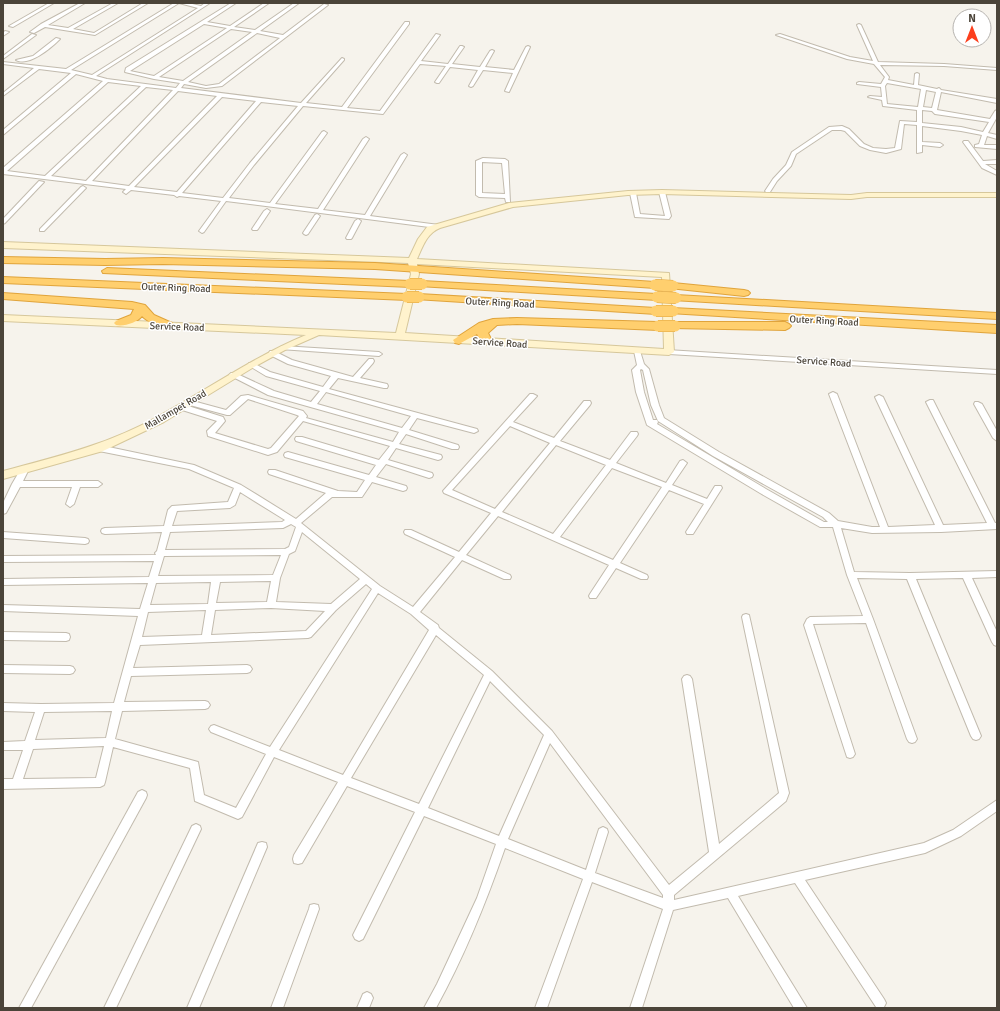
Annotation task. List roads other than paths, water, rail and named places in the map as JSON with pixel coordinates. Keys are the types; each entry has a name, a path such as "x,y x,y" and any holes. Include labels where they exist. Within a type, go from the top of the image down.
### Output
{"highway":[{"path":"3,260 412,264 787,297 839,307"},
{"name":"Outer Ring Road","path":"3,267 422,284 997,316"},
{"name":"Outer Ring Road","path":"3,280 419,297 997,329"},
{"path":"3,296 132,305 141,307 150,317 168,326"},
{"path":"120,323 130,320 136,316 141,307"},
{"path":"460,340 483,325 493,322 779,327 844,321"},
{"path":"486,342 483,338 482,332 484,328 493,322"}],"main road":[{"path":"400,336 414,274 412,264 422,238 452,218 506,200 638,188 848,193 867,195 997,195"},
{"path":"437,227 512,205 633,192 851,197 867,195"},
{"path":"3,245 666,275 669,352"},
{"name":"Service Road","path":"3,318 400,336 669,352"},
{"path":"260,360 276,340 273,334 264,330"},
{"name":"Mallampet Road","path":"3,475 99,448 160,420 272,353 317,333"}],"street":[{"path":"11,26 52,3"},
{"path":"3,58 44,25 84,3"},
{"path":"68,30 116,3"},
{"path":"44,25 95,34 146,3"},
{"path":"68,70 177,3"},
{"path":"181,3 202,7"},
{"path":"93,76 208,3"},
{"path":"234,3 127,71 128,73 206,87 220,85 326,5"},
{"path":"154,78 267,3"},
{"path":"42,230 183,83 297,3"},
{"path":"202,22 284,37"},
{"path":"343,108 407,23"},
{"path":"859,24 876,63 887,77 884,83 885,105 934,110 935,112 991,121"},
{"path":"3,63 68,70 107,80 260,100 381,113 438,35"},
{"path":"778,35 849,58 876,63 952,65 997,69"},
{"path":"3,58 28,60 58,39"},
{"path":"437,82 462,47"},
{"path":"507,91 528,47"},
{"path":"471,86 492,51"},
{"path":"202,231 222,203 302,104 342,59"},
{"path":"418,62 515,72"},
{"path":"3,95 39,67"},
{"path":"3,133 75,72"},
{"path":"916,85 917,74"},
{"path":"3,172 107,80"},
{"path":"859,83 916,85 997,100"},
{"path":"3,222 44,180 145,85"},
{"path":"919,152 920,108 924,87"},
{"path":"934,110 938,89"},
{"path":"127,191 221,95"},
{"path":"870,97 884,98"},
{"path":"177,195 260,100"},
{"path":"981,146 991,121 997,112"},
{"path":"768,191 775,180 788,166 794,153 831,128 842,128 847,130 862,145 872,149 898,149 902,122 997,137"},
{"path":"255,229 324,134"},
{"path":"306,233 366,139"},
{"path":"920,144 940,145"},
{"path":"997,147 967,144 984,167 997,173"},
{"path":"367,216 404,155"},
{"path":"480,160 505,161 506,200 496,196 479,195 478,162 480,160"},
{"path":"981,163 997,162"},
{"path":"3,172 85,186 318,214 358,221 437,227"},
{"path":"3,178 44,180"},
{"path":"127,191 177,195 222,203"},
{"path":"633,192 637,216 667,218 668,216 662,192"},
{"path":"318,214 367,216 437,227"},
{"path":"349,238 358,221"},
{"path":"282,348 379,354"},
{"path":"637,351 640,366 646,370 655,405 661,419 716,454 826,515 836,524 851,575 869,619 912,739"},
{"name":"Service Road","path":"669,352 997,372"},
{"path":"272,353 290,362 336,375 384,386"},
{"path":"355,379 371,361"},
{"path":"251,365 268,374 474,432"},
{"path":"640,366 636,370 640,392 650,423 823,525 836,524 872,530 995,526 930,402"},
{"path":"233,375 271,393 455,447"},
{"path":"312,405 336,375"},
{"path":"833,394 885,530"},
{"path":"533,396 447,491 644,576"},
{"path":"248,397 300,413 303,416 274,450 268,452 211,434 211,431 221,421 220,419 186,404 227,413 244,398 248,397"},
{"path":"879,397 941,528"},
{"path":"414,612 587,403"},
{"path":"978,404 997,438"},
{"path":"105,531 166,530 283,525 296,523 330,494 359,495 415,415"},
{"path":"650,423 661,419"},
{"path":"306,420 438,457"},
{"path":"508,423 709,503"},
{"path":"554,538 634,434"},
{"path":"299,439 429,474"},
{"path":"99,448 191,467 238,487 296,523 377,588 414,612 435,628 489,674 549,734 668,893 669,906 636,1008"},
{"path":"288,455 403,488"},
{"path":"594,596 683,462"},
{"path":"3,510 25,469"},
{"path":"272,472 340,495"},
{"path":"16,484 98,484"},
{"path":"70,504 76,486 74,484"},
{"path":"763,491 770,484"},
{"path":"3,784 17,782 100,782 158,555 173,509 230,505 238,487"},
{"path":"690,532 718,488"},
{"path":"3,559 286,552 292,549 296,523"},
{"path":"408,532 506,577"},
{"path":"3,535 85,541"},
{"path":"271,606 276,578 286,552"},
{"path":"851,575 910,576 997,574"},
{"path":"966,575 997,642"},
{"path":"910,576 976,736"},
{"path":"3,582 276,578"},
{"path":"206,639 216,579"},
{"path":"136,641 308,634 333,608 366,579"},
{"path":"3,746 109,742 194,765 199,798 238,814 272,752 377,588"},
{"path":"3,608 144,611 271,606 333,608"},
{"path":"668,893 782,798 784,793 746,617"},
{"path":"850,754 808,625 810,621 869,619"},
{"path":"298,859 435,628"},
{"path":"3,636 66,637"},
{"path":"3,669 70,670"},
{"path":"128,672 247,669"},
{"path":"359,936 489,674"},
{"path":"687,679 715,854"},
{"path":"3,707 42,708 205,705"},
{"path":"17,782 42,708"},
{"path":"214,729 669,906 925,848 957,833 997,805"},
{"path":"430,1008 441,988 482,899 502,841 549,734"},
{"path":"26,1008 142,795"},
{"path":"110,1008 196,829"},
{"path":"541,1008 590,876 603,832"},
{"path":"193,1008 262,847"},
{"path":"797,877 880,1003"},
{"path":"730,892 801,1008"},
{"path":"276,1008 314,909"}]}
